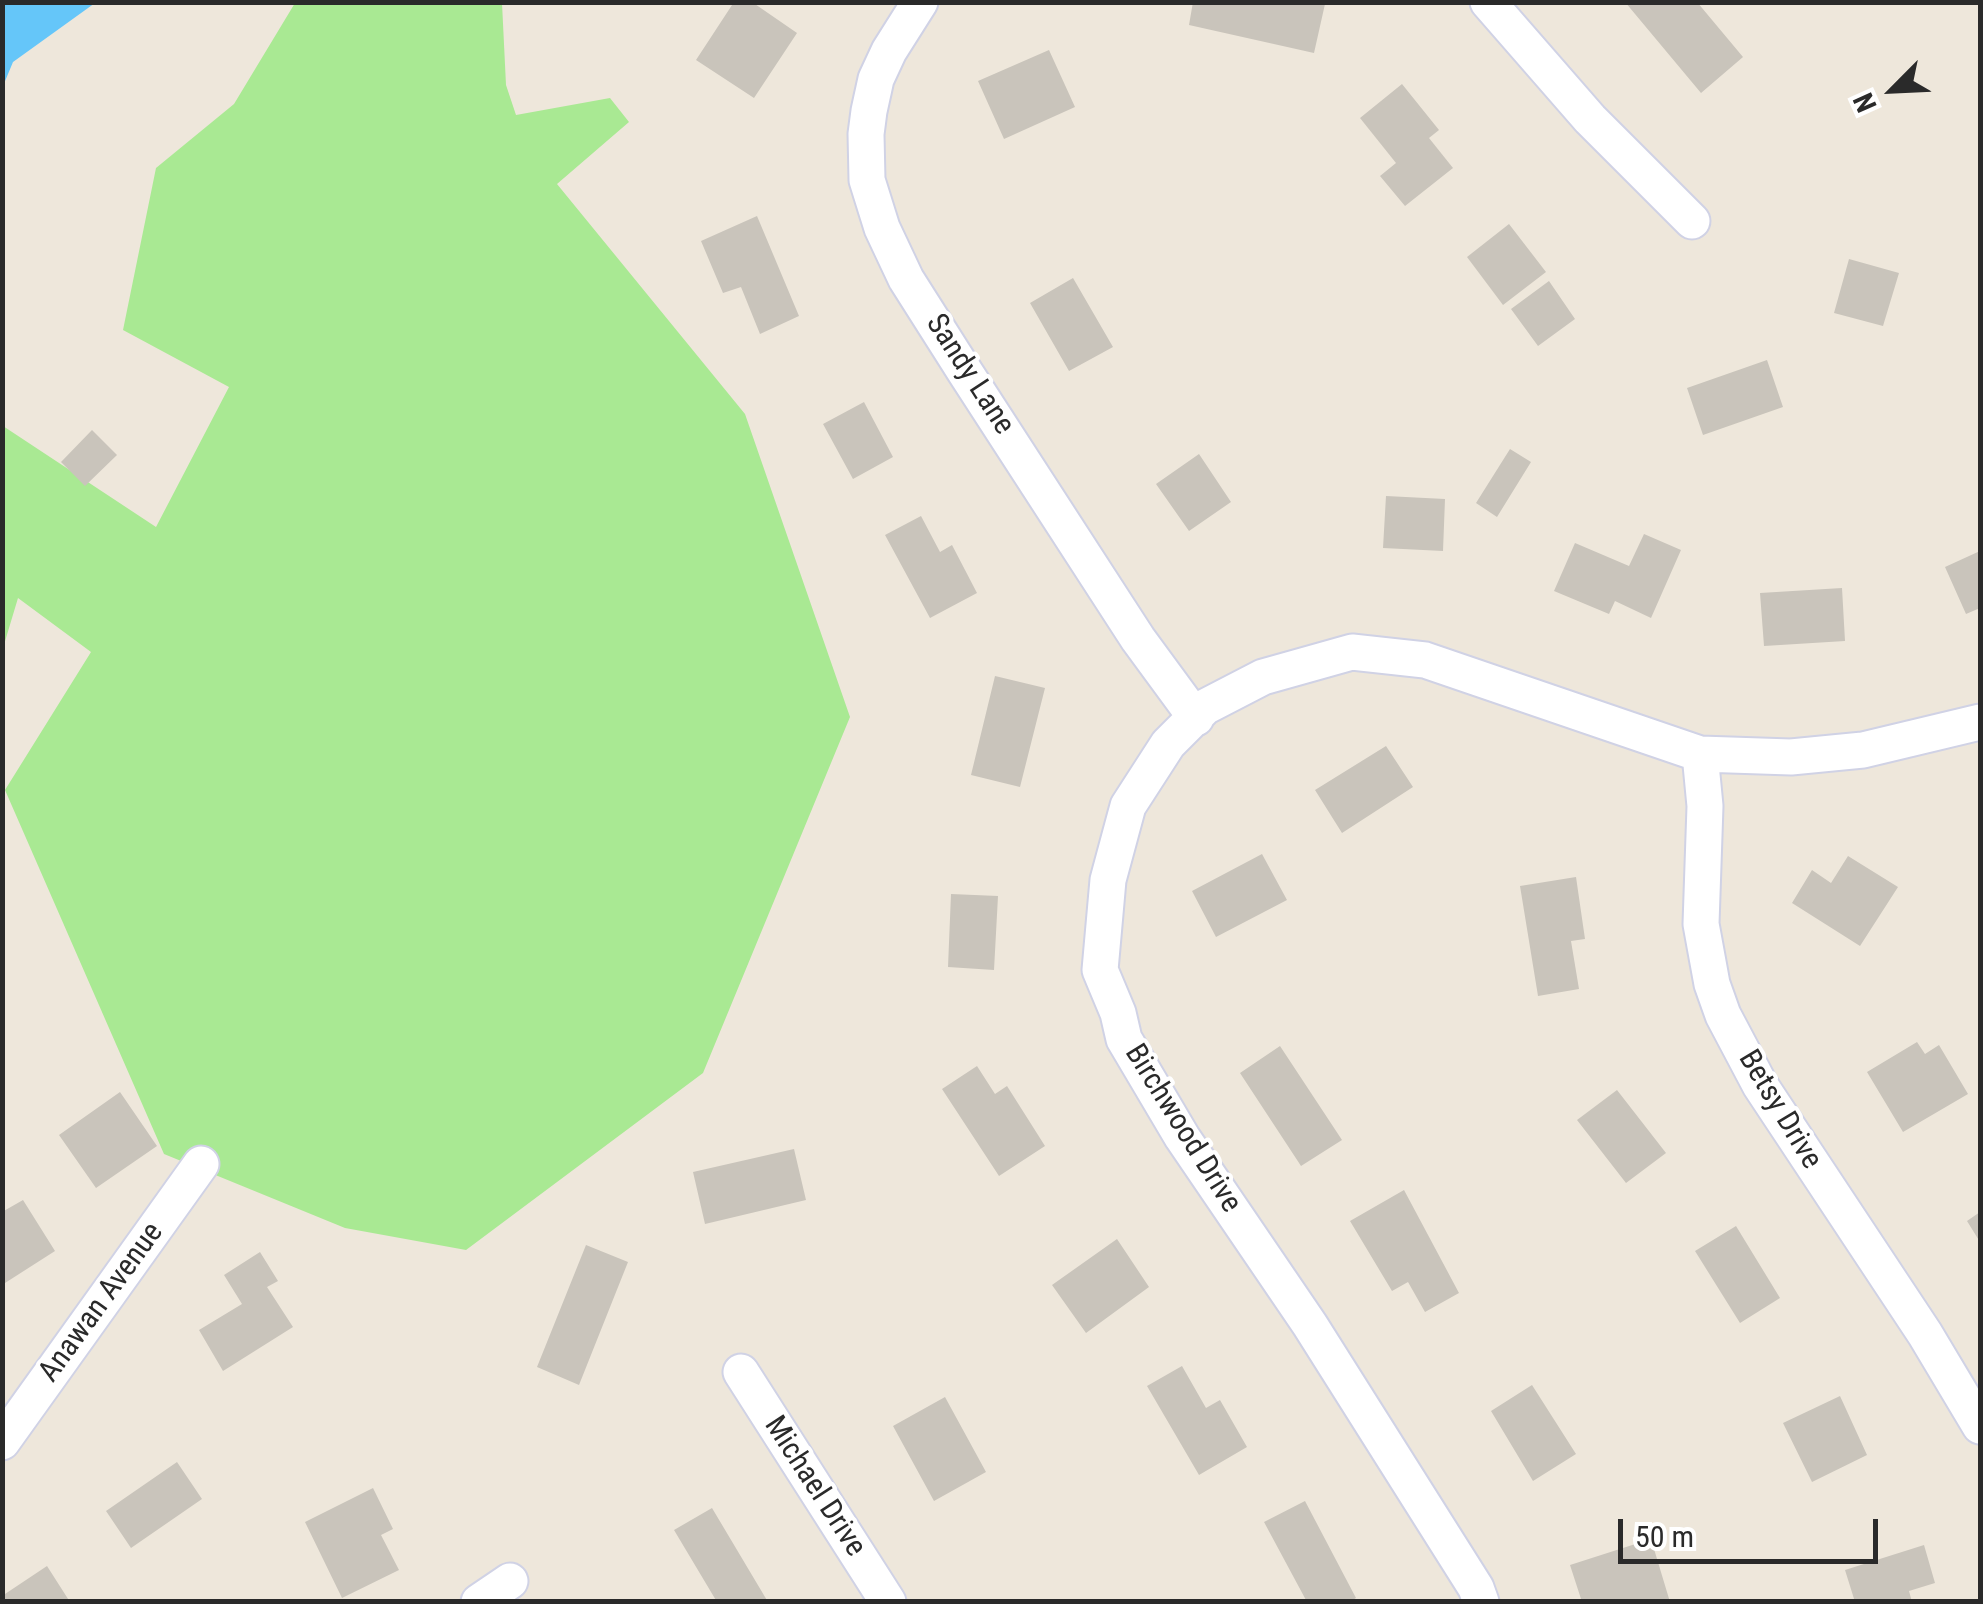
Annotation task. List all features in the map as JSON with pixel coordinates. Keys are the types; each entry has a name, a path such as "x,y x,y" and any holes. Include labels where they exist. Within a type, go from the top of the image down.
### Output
{"street":[{"name":"Sandy Lane","path":"920,2 883,65 869,111 867,180 882,228 906,279 965,372 1138,639 1196,718"},
{"path":"1488,2 1590,119 1692,220"},
{"name":"Birchwood Drive","path":"1481,1602 1476,1588 1310,1325 1182,1136 1124,1039 1100,970 1106,895 1128,806 1168,744 1205,707 1263,677 1352,652 1425,660 1700,754 1791,757 1863,750 1980,722"},
{"name":"Betsy Drive","path":"1700,754 1705,806 1701,924 1712,984 1724,1015 1760,1085 1925,1334 1980,1426"},
{"name":"Anawan Avenue","path":"2,1442 202,1164"},
{"name":"Michael Drive","path":"741,1372 888,1602"},
{"path":"479,1602 510,1580"}],"green space":[{"path":"295,3 502,3 506,85 516,115 610,98 629,122 557,184 745,414 850,717 703,1073 466,1250 345,1228 164,1154 5,790 91,652 18,598 3,648 3,426 156,527 229,387 123,330 156,168 234,104"}],"water":[{"path":"3,2 95,3 13,62 3,86"}],"building":[{"path":"734,2 752,2 797,33 754,98 696,60"},
{"path":"1193,2 1325,4 1314,53 1189,25"},
{"path":"1625,2 1697,2 1743,57 1701,93"},
{"path":"1049,50 1075,107 1004,139 978,81"},
{"path":"1402,84 1439,130 1429,138 1453,168 1405,206 1380,176 1396,163 1360,118"},
{"path":"757,216 799,316 760,334 741,287 723,293 701,241"},
{"path":"1509,224 1546,272 1503,305 1467,257"},
{"path":"1849,259 1899,273 1883,326 1834,313"},
{"path":"1073,278 1113,347 1069,371 1030,303"},
{"path":"1549,281 1575,319 1538,346 1511,309"},
{"path":"1767,360 1783,407 1703,435 1687,388"},
{"path":"864,402 893,457 853,479 823,424"},
{"path":"92,430 117,455 85,486 61,462"},
{"path":"1510,449 1531,462 1497,517 1476,503"},
{"path":"1199,454 1231,502 1189,531 1156,484"},
{"path":"1386,496 1445,499 1443,551 1383,548"},
{"path":"921,516 940,552 952,545 977,593 930,618 885,535"},
{"path":"1644,534 1681,550 1651,618 1615,601 1609,614 1554,591 1575,543 1629,566"},
{"path":"1980,551 1980,608 1966,614 1945,567"},
{"path":"1842,588 1845,641 1764,646 1760,593"},
{"path":"995,676 1045,688 1020,787 971,775"},
{"path":"1386,746 1413,787 1342,833 1315,790"},
{"path":"1262,854 1287,900 1216,937 1192,891"},
{"path":"1848,856 1898,887 1860,946 1792,903 1812,870 1831,883"},
{"path":"1576,877 1585,939 1571,941 1579,989 1538,996 1520,886"},
{"path":"951,894 998,896 994,970 948,967"},
{"path":"1917,1042 1925,1054 1939,1045 1968,1094 1903,1132 1867,1072"},
{"path":"1280,1046 1342,1140 1301,1166 1240,1073"},
{"path":"977,1066 995,1094 1007,1086 1045,1146 999,1176 942,1089"},
{"path":"1617,1090 1666,1153 1626,1183 1577,1120"},
{"path":"120,1092 157,1146 96,1188 59,1135"},
{"path":"794,1149 806,1200 705,1224 693,1172"},
{"path":"1404,1190 1459,1293 1425,1312 1408,1282 1392,1291 1350,1221"},
{"path":"23,1200 55,1251 5,1283 2,1212"},
{"path":"1980,1212 1980,1242 1967,1221"},
{"path":"1736,1226 1780,1298 1740,1323 1695,1251"},
{"path":"1117,1239 1149,1287 1086,1333 1052,1285"},
{"path":"586,1245 628,1262 579,1385 537,1367"},
{"path":"260,1252 278,1281 267,1287 293,1327 223,1371 199,1330 242,1304 224,1275"},
{"path":"1182,1366 1206,1408 1220,1400 1247,1447 1199,1475 1147,1386"},
{"path":"1532,1385 1576,1454 1533,1481 1491,1411"},
{"path":"1840,1396 1867,1455 1812,1482 1783,1423"},
{"path":"945,1397 986,1472 934,1501 893,1426"},
{"path":"177,1462 202,1499 131,1548 106,1511"},
{"path":"373,1488 393,1529 381,1535 399,1570 342,1598 305,1522"},
{"path":"1305,1501 1356,1598 1349,1602 1307,1602 1264,1522"},
{"path":"712,1508 768,1602 717,1602 674,1530"},
{"path":"1651,1539 1670,1602 1582,1602 1570,1565"},
{"path":"1924,1545 1935,1583 1909,1591 1912,1602 1855,1602 1845,1570"},
{"path":"47,1566 70,1602 2,1602 2,1596"}]}
